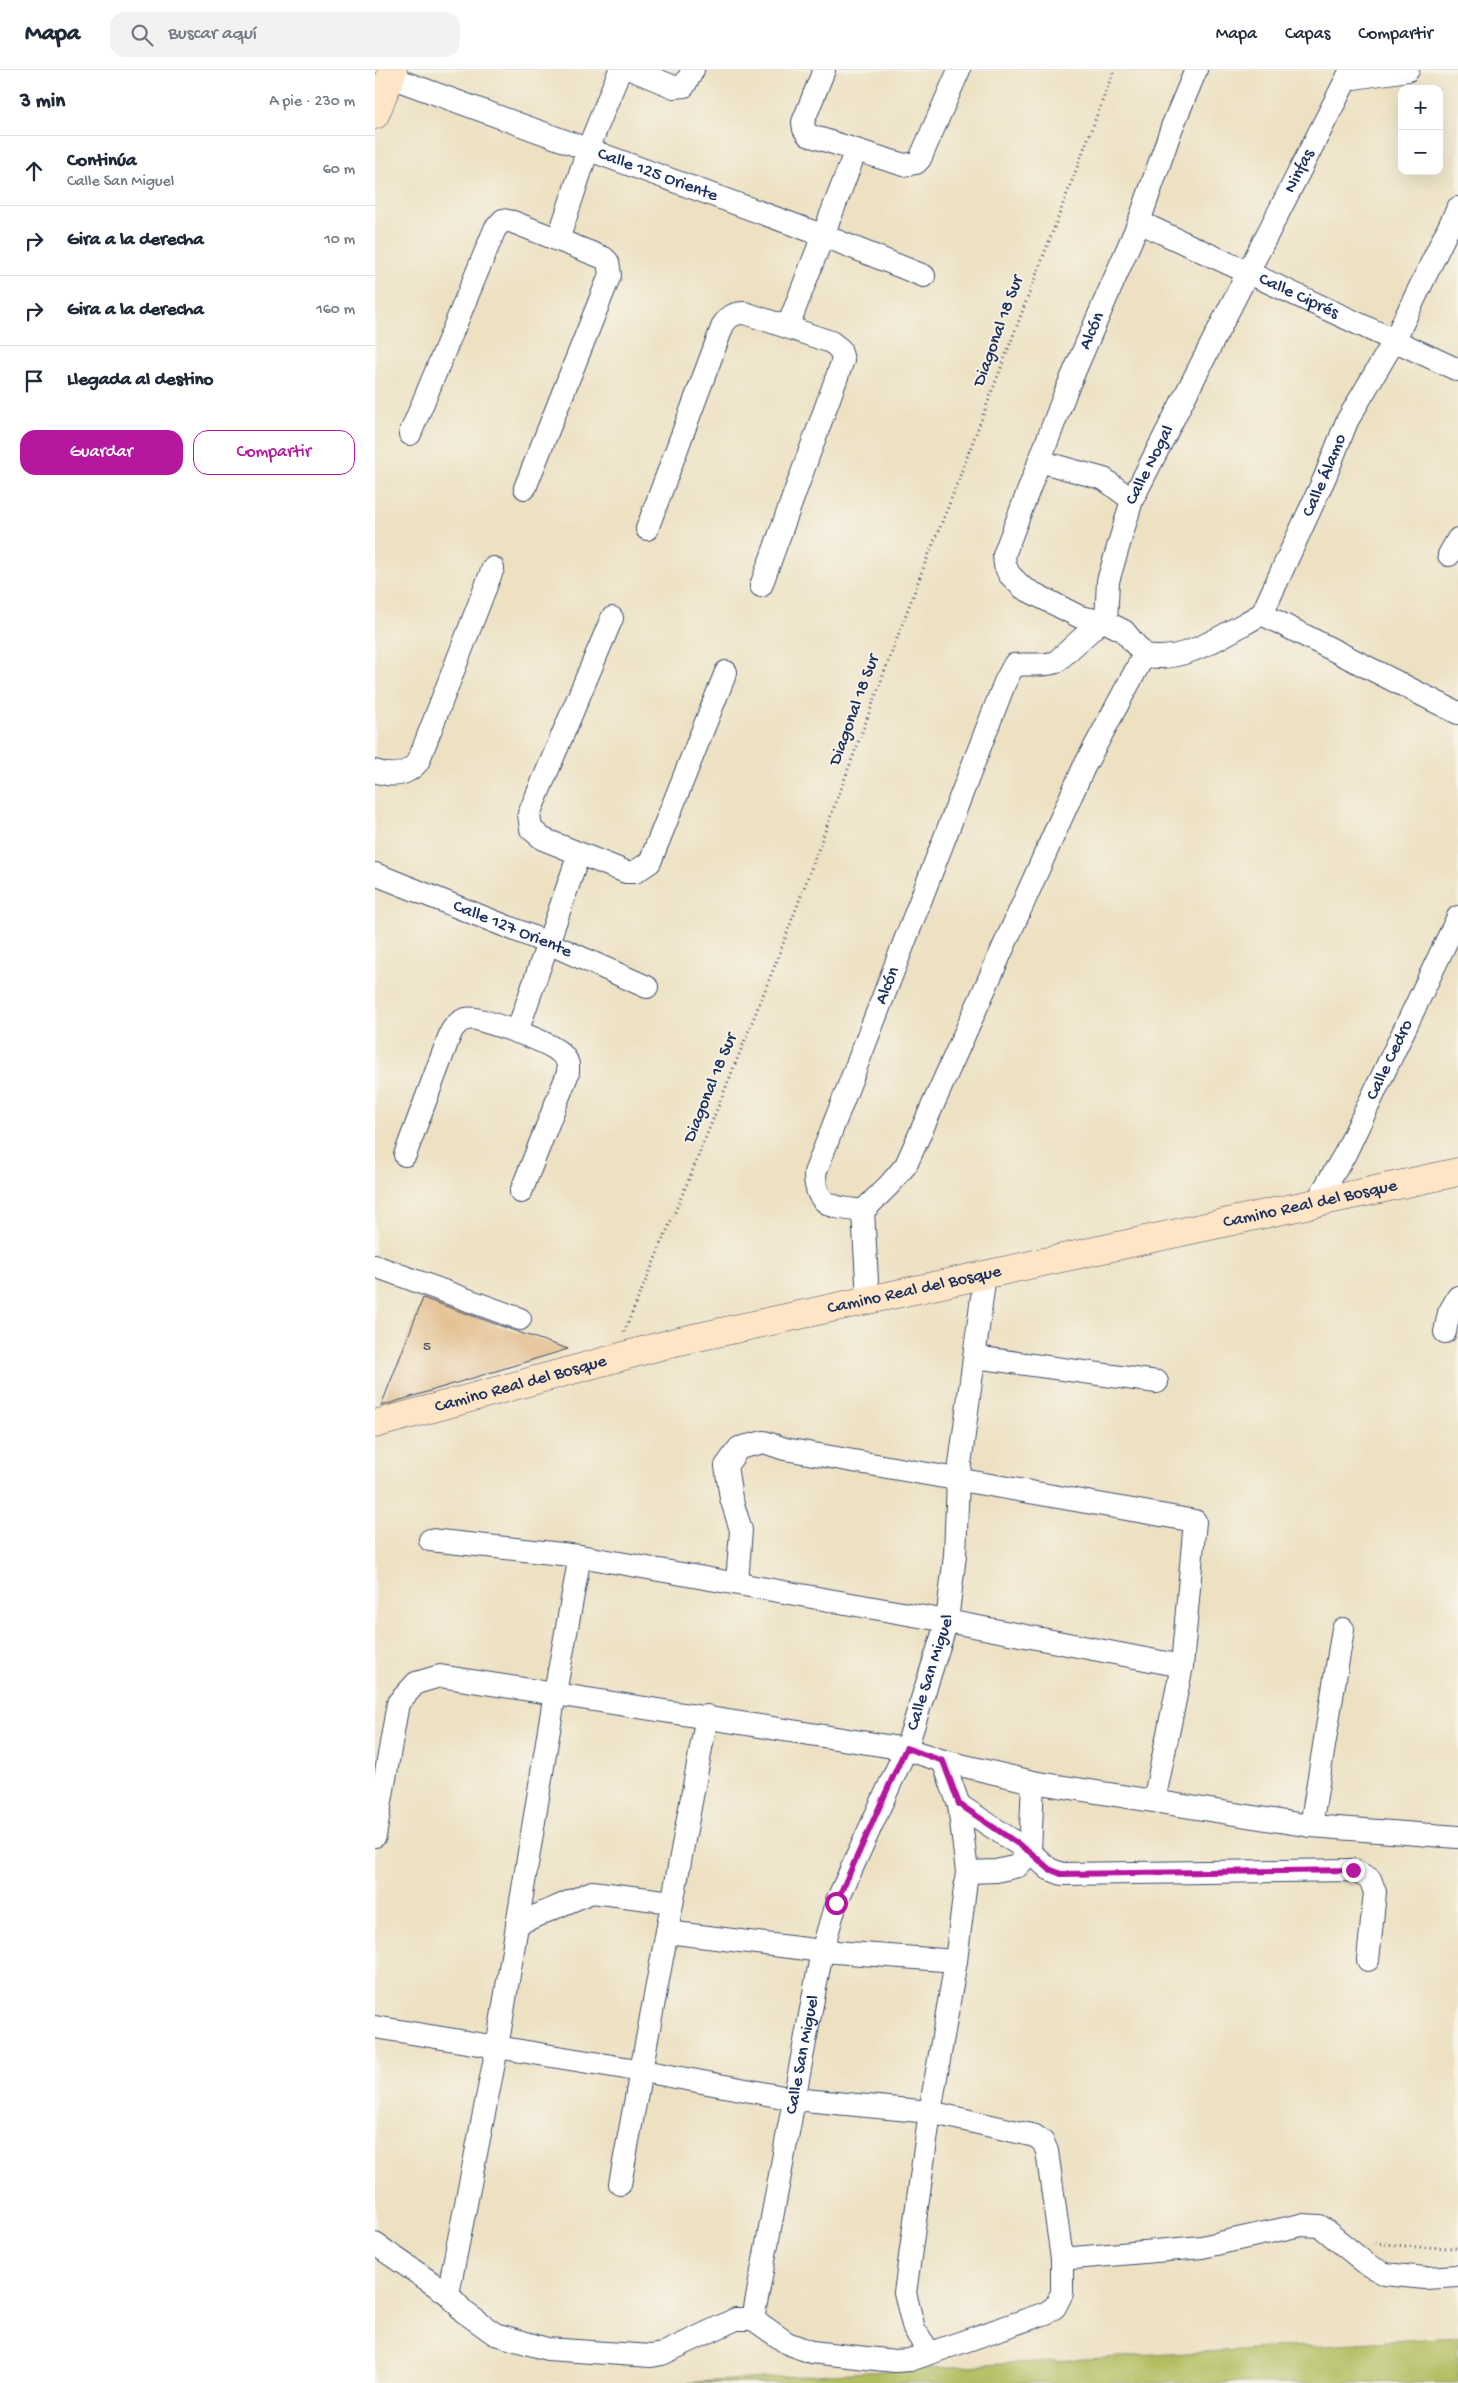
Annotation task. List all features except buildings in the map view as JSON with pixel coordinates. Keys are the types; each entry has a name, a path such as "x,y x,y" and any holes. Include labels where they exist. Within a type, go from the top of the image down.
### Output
{"street":[{"path":"558,240 589,150 620,70"},
{"path":"633,70 674,87 685,86 693,70"},
{"path":"824,70 803,122 804,129 813,138 903,165 916,163 920,159 959,70"},
{"name":"Alcón","path":"1104,622 1080,617 1023,588 1009,574 1005,565 1004,554 1066,391 1139,222 1172,127 1196,70"},
{"path":"1349,74 1408,70"},
{"path":"375,115 391,73"},
{"name":"Calle 125 Oriente","path":"391,73 589,150 822,235 924,276"},
{"name":"Ninfas","path":"1249,272 1349,74"},
{"path":"788,326 856,150"},
{"name":"Calle Álamo","path":"1262,614 1325,477 1347,421 1394,341 1458,208"},
{"path":"410,434 495,229 503,220 509,220 604,258 608,262 610,276 525,488"},
{"name":"Calle Ciprés","path":"1139,222 1458,370"},
{"name":"Calle Nogal","path":"1104,622 1108,581 1131,500 1249,272"},
{"path":"647,530 723,325 729,317 736,313 745,313 788,326 837,345 843,360 761,586"},
{"path":"1039,461 1104,479 1131,500"},
{"path":"375,771 398,775 411,770 418,762 493,568"},
{"path":"1104,622 1124,631 1144,654 1157,658 1192,650 1262,614 1458,713"},
{"path":"612,618 529,814 531,829 536,834 579,854 626,872 635,872 650,862 726,672"},
{"name":"Alcón","path":"863,1211 831,1207 821,1199 815,1187 815,1173 1005,682 1014,665 1030,663 1049,665 1056,662 1104,622"},
{"path":"868,1299 863,1211 891,1184 906,1165 1084,767 1144,654"},
{"path":"517,1032 579,854"},
{"name":"Calle 127 Oriente","path":"375,874 548,943 647,987"},
{"name":"Calle Cedro","path":"1317,1201 1345,1154 1458,917"},
{"path":"405,1155 455,1025 471,1017 517,1032 554,1048 566,1059 569,1065 568,1073 521,1192"},
{"name":"Camino Real del Bosque","path":"375,1424 675,1342 1317,1201 1458,1172"},
{"path":"375,1266 520,1319"},
{"name":"Calle San Miguel","path":"753,2319 822,1951 836,1903 906,1748 947,1621 955,1555 958,1480 985,1274"},
{"path":"1445,1332 1449,1313 1458,1297"},
{"path":"975,1357 1157,1382"},
{"path":"737,1584 741,1530 731,1498 726,1466 739,1448 764,1442 785,1449 1195,1521 1182,1666 1153,1801"},
{"path":"430,1540 580,1556 947,1621 1182,1666"},
{"path":"448,2294 497,2048 555,1693 580,1556"},
{"path":"1311,1826 1343,1629"},
{"path":"375,1836 398,1703 416,1683 440,1676 906,1748 943,1761 1033,1782 1311,1826 1458,1837"},
{"path":"620,2184 643,2071 707,1716"},
{"path":"929,2352 914,2329 905,2293 930,2112 956,1961 967,1872 959,1804 943,1761"},
{"path":"967,1872 997,1871 1018,1866 1030,1852 1033,1782"},
{"path":"959,1804 1030,1852 1049,1869 1061,1874 1353,1870 1370,1880 1375,1892 1368,1960"},
{"path":"517,1924 593,1892 672,1902"},
{"path":"667,1932 822,1951 956,1961"},
{"path":"375,2026 643,2071 795,2099 865,2108 930,2112 1026,2132 1043,2142 1047,2151 1061,2259 1061,2299 1055,2307 1046,2313 910,2360 895,2361 811,2352 787,2343 753,2319 736,2319 663,2354 651,2356 547,2349 495,2334 464,2312 448,2294 375,2244"},
{"path":"1061,2259 1203,2247 1301,2225 1320,2226 1368,2265 1385,2274 1418,2278 1458,2276"}],"path":[{"name":"Diagonal 18 Sur","path":"620,1357 624,1331 691,1174 777,960 920,574 947,510 1114,70"},
{"path":"1339,2240 1415,2247 1458,2248"}],"green space":[{"path":"1458,2337 1458,2383 680,2383"}],"route":[{"path":"836,1903 906,1748 943,1761 959,1804 1030,1852 1049,1869 1061,1874 1353,1870"}]}
